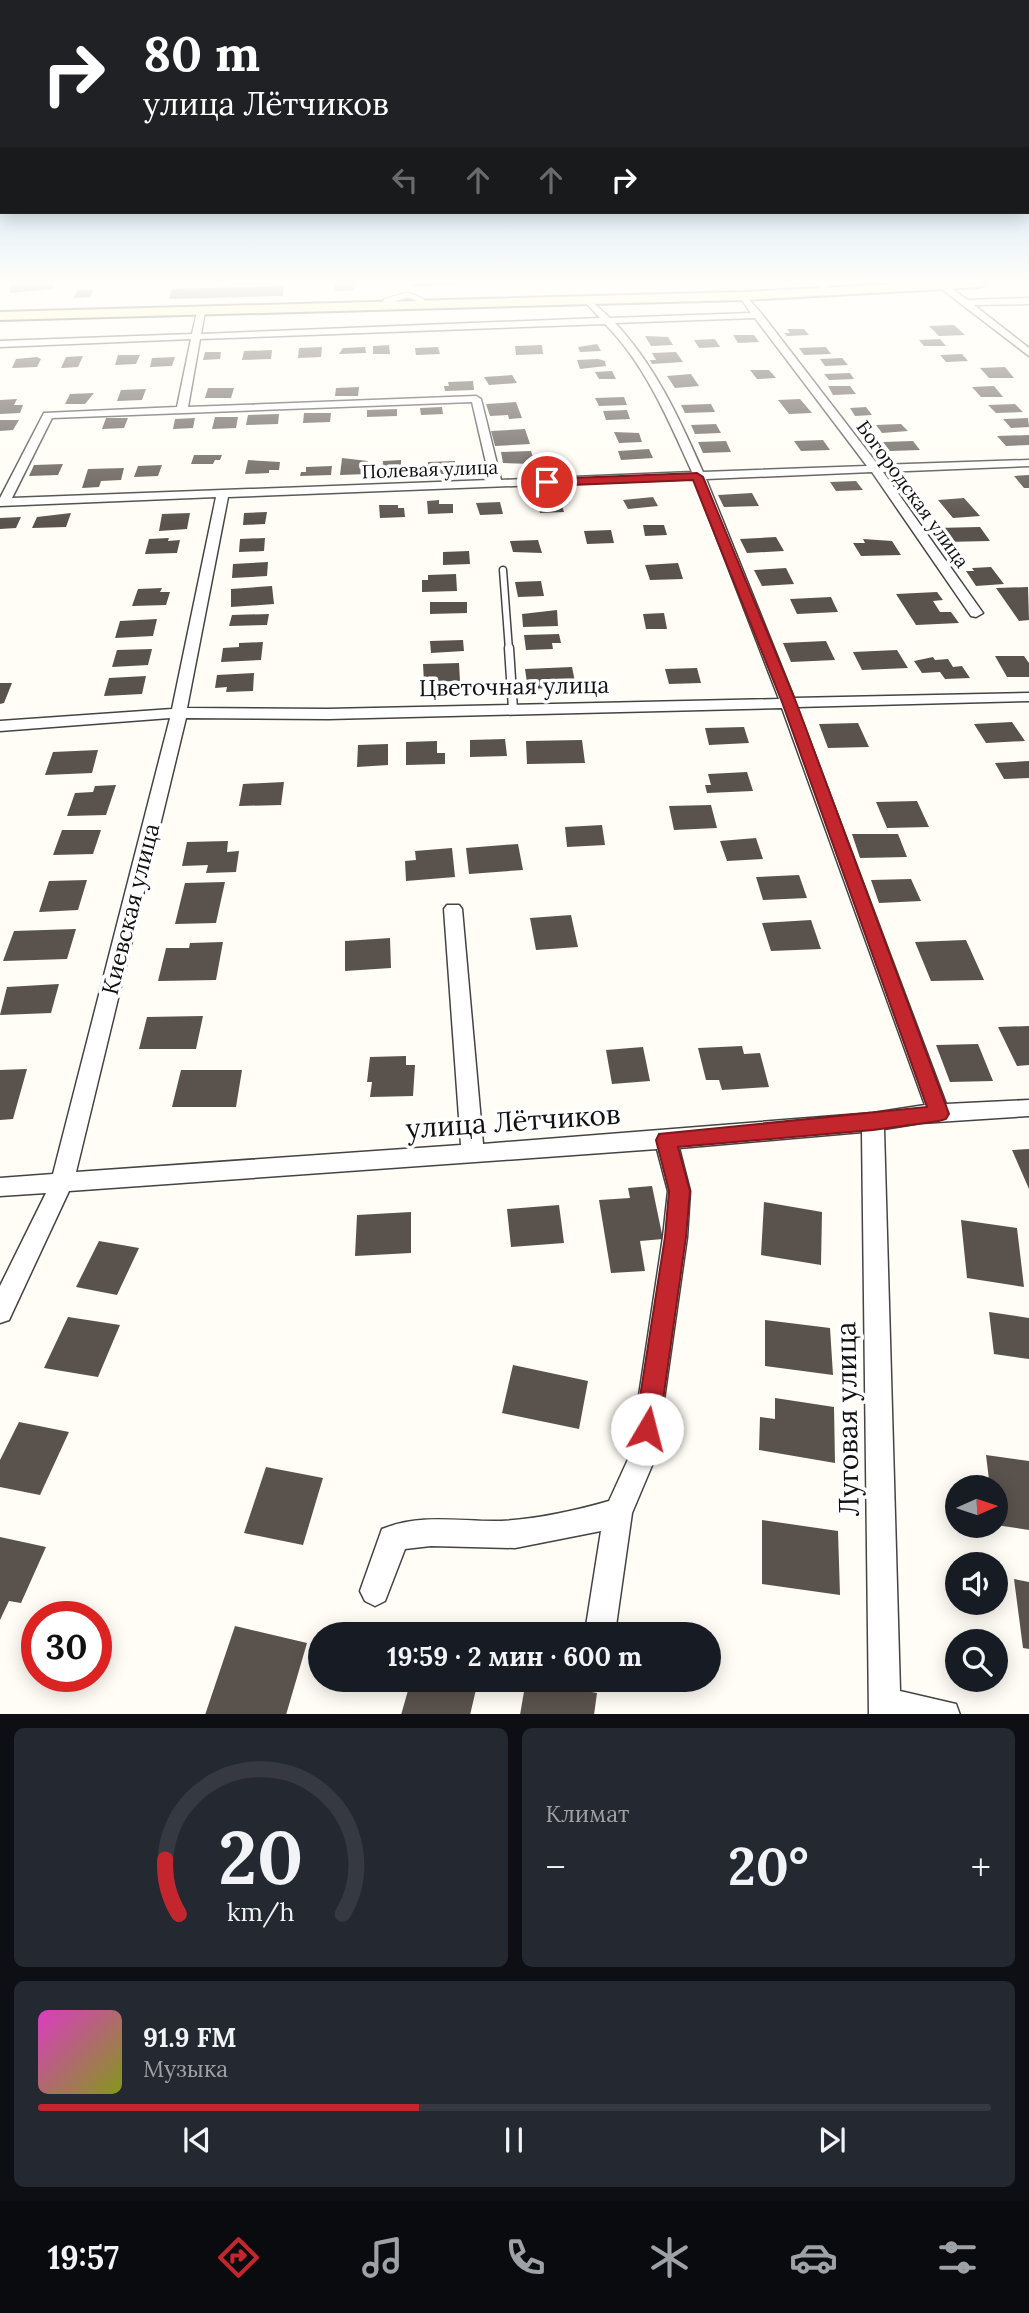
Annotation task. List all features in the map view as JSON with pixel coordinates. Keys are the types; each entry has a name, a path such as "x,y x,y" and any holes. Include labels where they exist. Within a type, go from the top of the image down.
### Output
{"street":[{"path":"182,410 190,363"},
{"path":"643,363 651,374 697,477 789,702 939,1114"},
{"name":"Богородская улица","path":"794,363 875,469 976,613"},
{"path":"2,502 48,415 476,399 496,485"},
{"name":"Полевая улица","path":"2,502 1029,463"},
{"name":"Киевская улица","path":"0,1312 62,1183 179,713 223,494"},
{"name":"Цветочная улица","path":"0,726 179,713 328,714 1029,697"},
{"path":"453,909 473,1153"},
{"name":"улица Лётчиков","path":"0,1186 666,1140 1029,1108"},
{"name":"Луговая улица","path":"873,1122 885,1709"},
{"path":"602,1622 618,1512 643,1456 675,1237 679,1191 666,1140"},
{"path":"375,1591 392,1539 408,1532 501,1535 566,1528 618,1512"},
{"path":"885,1709 945,1714"}],"lane":[{"path":"503,570 513,709"}],"building":[{"path":"14,363 39,363 37,367 12,368"},
{"path":"63,363 80,363 78,367 61,368"},
{"path":"116,363 136,363 136,364 115,365"},
{"path":"151,363 173,363 172,366 150,367"},
{"path":"578,363 605,363 606,366 580,369"},
{"path":"823,363 848,365 825,366"},
{"path":"1005,367 1014,378 989,378 980,368"},
{"path":"750,370 769,370 776,378 757,379"},
{"path":"612,371 616,379 599,379 595,372"},
{"path":"850,373 854,379 829,380 824,374"},
{"path":"691,374 699,386 675,388 667,376"},
{"path":"512,375 517,383 489,385 484,377"},
{"path":"473,381 474,390 445,391 444,386 449,386 448,382"},
{"path":"828,386 850,386 856,394 833,395"},
{"path":"994,386 1003,397 981,397 972,387"},
{"path":"359,387 358,396 335,396 336,388"},
{"path":"208,388 234,388 231,398 205,398"},
{"path":"146,389 142,400 117,401 121,390"},
{"path":"94,393 85,404 65,404 70,394"},
{"path":"624,397 627,405 599,406 595,398"},
{"path":"17,399 14,405 23,405 20,413 0,414 0,400"},
{"path":"800,399 812,413 789,414 778,400"},
{"path":"516,402 522,418 509,419 508,415 490,416 486,404"},
{"path":"711,404 715,412 685,413 681,405"},
{"path":"1015,404 1023,412 996,413 988,405"},
{"path":"442,407 443,414 421,415 420,408"},
{"path":"866,407 872,415 855,416 850,408"},
{"path":"397,409 397,416 367,417 367,410"},
{"path":"627,410 630,419 606,420 603,411"},
{"path":"304,413 331,413 330,422 303,423"},
{"path":"279,414 278,424 246,425 248,415"},
{"path":"215,417 238,417 236,428 212,429"},
{"path":"106,418 128,418 124,428 102,429"},
{"path":"195,418 193,428 173,429 175,419"},
{"path":"1028,418 1029,427 1011,428 1003,419"},
{"path":"0,420 19,420 13,430 0,431"},
{"path":"716,424 721,433 695,434 691,425"},
{"path":"901,424 908,431 882,433 876,425"},
{"path":"525,429 530,444 495,446 491,431"},
{"path":"614,432 639,433 642,442 619,443"},
{"path":"1029,435 1029,445 1006,446 997,436"},
{"path":"823,440 830,450 801,451 794,441"},
{"path":"726,441 731,452 703,453 698,442"},
{"path":"913,441 920,450 890,451 883,442"},
{"path":"649,449 653,458 621,460 618,451"},
{"path":"531,451 535,464 503,463 501,452"},
{"path":"194,455 222,455 220,460 215,460 213,464 191,464"},
{"path":"342,458 368,461 367,474 340,475"},
{"path":"248,460 280,462 279,470 245,474"},
{"path":"401,460 401,477 382,477 383,461"},
{"path":"455,461 455,474 428,474 428,462"},
{"path":"63,464 58,475 29,476 34,465"},
{"path":"162,465 158,476 134,477 138,466"},
{"path":"332,466 331,475 300,476 301,472 306,472 306,467"},
{"path":"124,468 121,480 101,481 99,487 82,488 88,469"},
{"path":"1029,475 1029,488 1024,488 1014,476"},
{"path":"856,481 863,490 836,491 830,482"},
{"path":"752,493 759,506 724,507 718,495"},
{"path":"653,497 658,506 628,509 623,500"},
{"path":"964,498 980,516 953,518 938,500"},
{"path":"560,499 564,512 540,513 536,500"},
{"path":"439,500 439,504 453,504 453,513 428,514 427,501"},
{"path":"500,502 503,514 480,515 476,503"},
{"path":"379,505 398,505 398,508 404,508 405,517 380,518"},
{"path":"267,512 265,524 243,525 244,513"},
{"path":"71,513 66,527 32,528 37,517"},
{"path":"190,513 187,529 159,531 162,514"},
{"path":"21,517 16,528 0,529 0,518"},
{"path":"643,525 664,525 667,535 645,536"},
{"path":"980,527 990,541 944,542 935,528"},
{"path":"611,530 614,543 587,544 584,531"},
{"path":"776,537 784,551 747,553 740,539"},
{"path":"169,538 168,541 180,540 177,553 145,554 149,539"},
{"path":"265,538 264,551 239,552 240,539"},
{"path":"863,539 892,541 901,555 861,556 853,543 865,543"},
{"path":"538,540 542,553 513,552 510,541"},
{"path":"469,551 470,564 443,565 443,552"},
{"path":"268,562 267,576 232,578 233,564"},
{"path":"678,563 683,579 650,580 645,565"},
{"path":"991,567 1004,584 976,586 966,571 974,571 972,568"},
{"path":"786,568 794,584 762,586 754,570"},
{"path":"456,574 457,591 422,592 422,580 428,580 428,575"},
{"path":"541,581 544,596 518,597 515,582"},
{"path":"272,586 274,604 231,607 231,589"},
{"path":"1028,587 1029,620 1019,621 996,588"},
{"path":"162,588 160,592 170,592 166,605 132,606 138,589"},
{"path":"937,592 943,600 933,601 940,612 951,612 959,623 916,625 896,594"},
{"path":"831,597 838,612 797,614 790,599"},
{"path":"430,602 467,602 467,613 430,614"},
{"path":"557,610 558,626 523,627 522,614"},
{"path":"664,613 667,629 646,629 643,614"},
{"path":"269,614 267,625 229,626 232,615"},
{"path":"157,619 153,636 115,638 120,621"},
{"path":"559,634 561,643 552,643 553,649 526,650 524,635"},
{"path":"463,640 464,651 431,653 430,641"},
{"path":"826,641 835,660 791,662 783,643"},
{"path":"263,642 261,660 221,662 223,648 239,647 239,643"},
{"path":"152,649 148,665 112,667 117,650"},
{"path":"897,650 908,668 862,670 853,652"},
{"path":"995,656 1024,656 1029,663 1029,677 1007,677"},
{"path":"933,657 935,660 948,659 953,667 962,666 970,678 945,679 940,672 922,673 914,661"},
{"path":"459,663 460,681 424,682 423,664"},
{"path":"572,667 576,687 528,689 525,669"},
{"path":"697,668 701,683 669,684 665,669"},
{"path":"254,673 253,691 226,692 227,687 215,688 217,675"},
{"path":"146,676 142,694 104,696 109,678"},
{"path":"0,683 12,683 4,703 0,704"},
{"path":"1012,722 1025,741 986,743 974,724"},
{"path":"858,723 869,747 828,748 819,724"},
{"path":"744,727 749,743 709,745 705,728"},
{"path":"505,739 507,756 470,757 470,740"},
{"path":"582,740 585,763 527,764 526,741"},
{"path":"437,741 437,753 445,753 445,764 406,765 406,742"},
{"path":"388,744 388,765 357,767 358,745"},
{"path":"98,750 92,773 45,775 53,752"},
{"path":"1029,761 1029,778 1004,779 995,763"},
{"path":"747,772 753,791 707,793 705,785 711,785 708,774"},
{"path":"284,782 281,805 239,806 243,784"},
{"path":"116,785 106,815 67,816 75,793 93,792 95,786"},
{"path":"917,801 929,827 887,828 876,802"},
{"path":"711,805 717,828 674,830 669,806"},
{"path":"602,825 605,845 567,847 565,827"},
{"path":"62,830 101,830 93,854 53,855"},
{"path":"852,834 898,834 907,857 860,858"},
{"path":"756,838 763,859 727,861 720,841"},
{"path":"228,841 227,852 239,851 236,872 206,873 208,865 182,866 187,842"},
{"path":"518,844 523,870 469,874 466,848"},
{"path":"452,848 455,877 406,881 405,861 416,860 415,851"},
{"path":"799,875 807,898 763,900 756,877"},
{"path":"911,879 921,901 879,903 871,880"},
{"path":"87,880 78,910 39,912 49,881"},
{"path":"225,882 216,923 175,924 185,883"},
{"path":"571,915 578,947 536,950 530,918"},
{"path":"811,920 821,949 771,951 762,923"},
{"path":"76,929 67,959 3,961 14,931"},
{"path":"390,938 391,968 345,971 345,941"},
{"path":"966,940 984,980 931,981 915,942"},
{"path":"223,942 216,980 158,981 166,948 189,948 190,943"},
{"path":"59,984 51,1013 0,1015 7,987"},
{"path":"203,1016 196,1049 139,1049 147,1017"},
{"path":"1029,1026 1029,1065 1017,1066 998,1027"},
{"path":"978,1044 993,1081 950,1082 936,1045"},
{"path":"742,1046 744,1054 760,1053 769,1087 722,1090 719,1080 706,1080 698,1048"},
{"path":"643,1047 650,1081 612,1084 606,1050"},
{"path":"406,1056 406,1065 415,1065 413,1096 370,1097 372,1082 367,1082 370,1057"},
{"path":"27,1069 13,1119 0,1120 0,1070"},
{"path":"181,1070 242,1070 236,1107 172,1107"},
{"path":"1029,1149 1029,1189 1012,1150"},
{"path":"652,1186 663,1239 640,1241 645,1271 611,1273 599,1200 630,1198 628,1188"},
{"path":"764,1202 822,1212 821,1265 761,1255"},
{"path":"559,1205 564,1243 511,1247 507,1209"},
{"path":"411,1212 411,1253 355,1256 357,1215"},
{"path":"961,1220 1017,1228 1024,1287 967,1278"},
{"path":"99,1241 139,1248 117,1295 76,1287"},
{"path":"989,1312 1029,1318 1029,1359 994,1354"},
{"path":"68,1317 120,1325 98,1377 44,1368"},
{"path":"765,1320 830,1328 833,1375 765,1366"},
{"path":"513,1365 588,1381 579,1429 502,1413"},
{"path":"775,1398 834,1407 835,1463 759,1450 760,1417 775,1419"},
{"path":"19,1422 69,1432 40,1495 0,1487 0,1460"},
{"path":"986,1455 1029,1461 1029,1530 1008,1527 1008,1475 988,1475"},
{"path":"266,1467 323,1478 303,1545 244,1533"},
{"path":"762,1520 838,1531 840,1595 762,1584"},
{"path":"0,1537 46,1547 21,1603 9,1601 0,1620"},
{"path":"1014,1579 1029,1582 1029,1649 1023,1648"},
{"path":"235,1626 307,1643 286,1714 205,1714"},
{"path":"408,1692 475,1692 470,1714 401,1714"},
{"path":"524,1692 592,1692 597,1693 594,1714 520,1714"}],"route":[{"path":"547,482 697,477 789,702 939,1114 666,1140 679,1191 675,1237 647,1429"}]}
